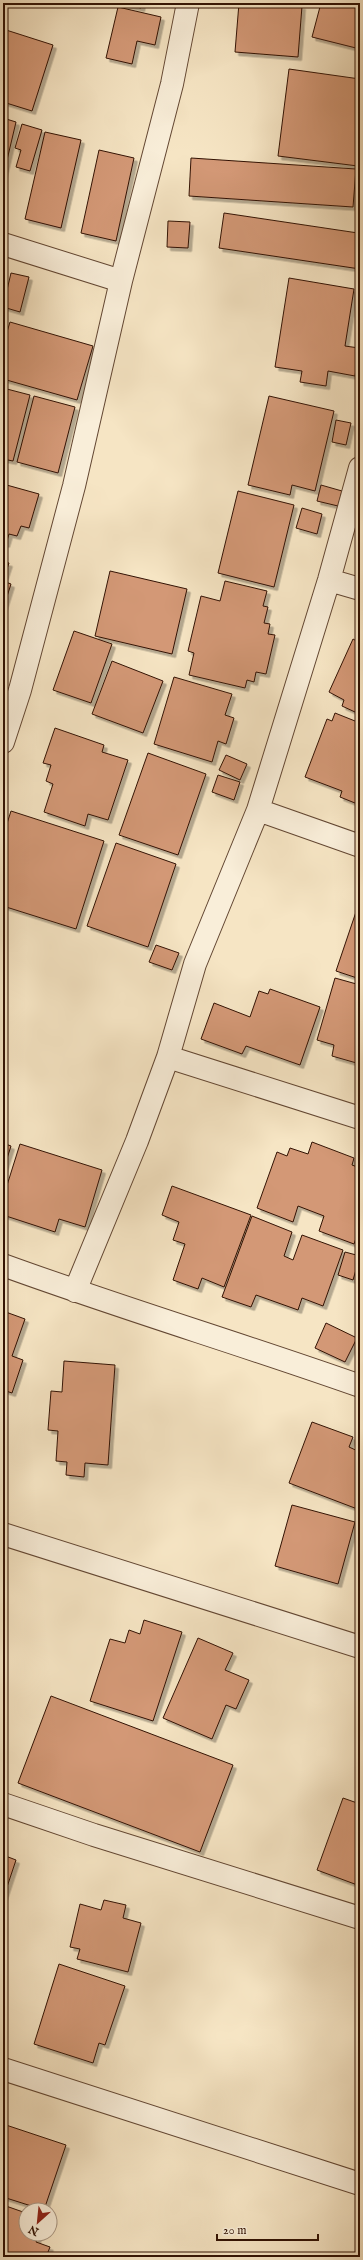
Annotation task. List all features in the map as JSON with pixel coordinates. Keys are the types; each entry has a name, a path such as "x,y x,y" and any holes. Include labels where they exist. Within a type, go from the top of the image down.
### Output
{"street":[{"path":"3,742 20,690 74,486 121,281 172,84 188,3"},
{"path":"3,244 121,281"},
{"path":"75,1291 137,1141 168,1058 195,964 258,810 329,580 360,468"},
{"path":"329,580 360,589"},
{"path":"258,810 360,846"},
{"path":"168,1058 360,1118"},
{"path":"3,1265 75,1291 271,1355 360,1386"},
{"path":"3,1534 360,1647"},
{"path":"3,1804 94,1835 360,1918"},
{"path":"3,2069 360,2184"}],"building":[{"path":"118,3 142,3 141,8"},
{"path":"239,3 302,6 298,57 235,52"},
{"path":"321,3 360,3 360,49 312,37"},
{"path":"118,7 161,17 155,45 137,41 132,64 106,58"},
{"path":"3,29 53,45 32,111 3,102"},
{"path":"289,69 360,79 356,106 360,106 358,166 278,156"},
{"path":"3,118 16,122 3,177"},
{"path":"22,124 42,130 30,171 16,167 21,150 15,148"},
{"path":"45,132 81,140 61,228 25,219"},
{"path":"99,150 134,158 116,241 81,233"},
{"path":"191,158 356,169 353,207 189,196"},
{"path":"224,213 358,233 360,220 360,269 219,248"},
{"path":"168,221 190,222 188,248 167,247"},
{"path":"11,273 29,277 20,312 3,307"},
{"path":"289,278 354,289 345,346 359,348 355,376 328,371 326,386 300,382 302,371 275,367"},
{"path":"10,322 93,346 77,400 3,379 3,345"},
{"path":"3,388 30,395 13,461 3,459"},
{"path":"34,396 75,407 58,473 17,462"},
{"path":"269,396 334,411 315,491 292,485 290,495 248,485"},
{"path":"336,420 351,423 346,445 332,442"},
{"path":"3,484 39,494 29,528 21,526 17,536 9,534 6,544 3,543"},
{"path":"321,485 342,491 338,506 317,501"},
{"path":"238,491 294,505 274,587 218,573"},
{"path":"302,508 322,514 317,534 296,528"},
{"path":"3,562 9,563 3,581"},
{"path":"110,571 187,589 172,654 95,636"},
{"path":"3,581 11,584 3,609"},
{"path":"225,581 267,591 263,606 268,607 264,623 270,624 268,634 275,635 266,674 256,672 254,682 247,680 245,688 189,675 194,653 188,651 201,596 220,601"},
{"path":"74,631 112,644 91,703 53,690"},
{"path":"353,639 360,643 360,705 355,712 342,706 344,700 329,692"},
{"path":"112,661 163,681 143,733 92,714"},
{"path":"174,677 232,694 225,715 234,718 226,744 218,741 212,762 154,744"},
{"path":"335,713 360,723 360,805 340,797 342,791 305,777 327,719 332,721"},
{"path":"55,728 104,745 102,752 128,760 108,820 88,814 85,826 44,812 53,784 46,781 51,765 43,763"},
{"path":"148,753 206,774 178,855 119,835"},
{"path":"226,755 247,764 240,780 219,770"},
{"path":"218,775 240,782 234,800 212,792"},
{"path":"11,811 104,841 76,929 3,906 3,836"},
{"path":"116,843 176,864 148,947 87,926"},
{"path":"360,900 360,979 336,971"},
{"path":"156,945 179,953 172,970 149,962"},
{"path":"335,978 360,985 360,1064 332,1056 334,1045 317,1040"},
{"path":"270,989 320,1007 300,1065 246,1046 242,1054 201,1039 214,1003 250,1017 259,991 268,994"},
{"path":"312,1142 354,1158 352,1165 360,1168 360,1226 354,1244 319,1231 324,1216 298,1206 293,1222 257,1208 277,1152 287,1156 290,1148 308,1154"},
{"path":"3,1143 11,1146 3,1171"},
{"path":"20,1144 102,1170 85,1227 59,1219 55,1232 3,1215 3,1198"},
{"path":"172,1186 251,1215 224,1287 202,1278 198,1289 173,1280 185,1244 173,1240 179,1222 162,1215"},
{"path":"252,1216 292,1232 284,1256 293,1260 302,1235 343,1250 323,1306 302,1298 298,1310 256,1295 251,1307 222,1297"},
{"path":"345,1252 360,1256 353,1280 338,1275"},
{"path":"3,1311 25,1319 12,1356 23,1360 12,1393 3,1390"},
{"path":"326,1323 357,1338 345,1362 315,1348"},
{"path":"64,1361 115,1365 108,1465 85,1463 84,1477 66,1475 67,1462 56,1461 58,1431 48,1430 51,1391 62,1392"},
{"path":"312,1422 353,1437 349,1447 360,1452 360,1510 289,1483"},
{"path":"292,1505 355,1522 338,1584 275,1566"},
{"path":"144,1620 182,1632 153,1721 90,1701 110,1639 125,1643 129,1630 140,1634"},
{"path":"198,1638 233,1653 225,1670 249,1680 236,1709 226,1705 212,1739 163,1718"},
{"path":"51,1696 233,1765 200,1852 18,1783"},
{"path":"343,1798 360,1804 360,1886 317,1870"},
{"path":"3,1855 16,1860 3,1899"},
{"path":"104,1900 126,1905 123,1918 141,1923 128,1972 77,1959 80,1949 70,1947 80,1904 101,1910"},
{"path":"59,1964 125,1986 105,2045 99,2043 93,2063 34,2044"},
{"path":"3,2124 66,2145 47,2202 19,2202 3,2197"},
{"path":"3,2205 18,2210 18,2242 36,2242 50,2247 46,2257 3,2257"}]}
